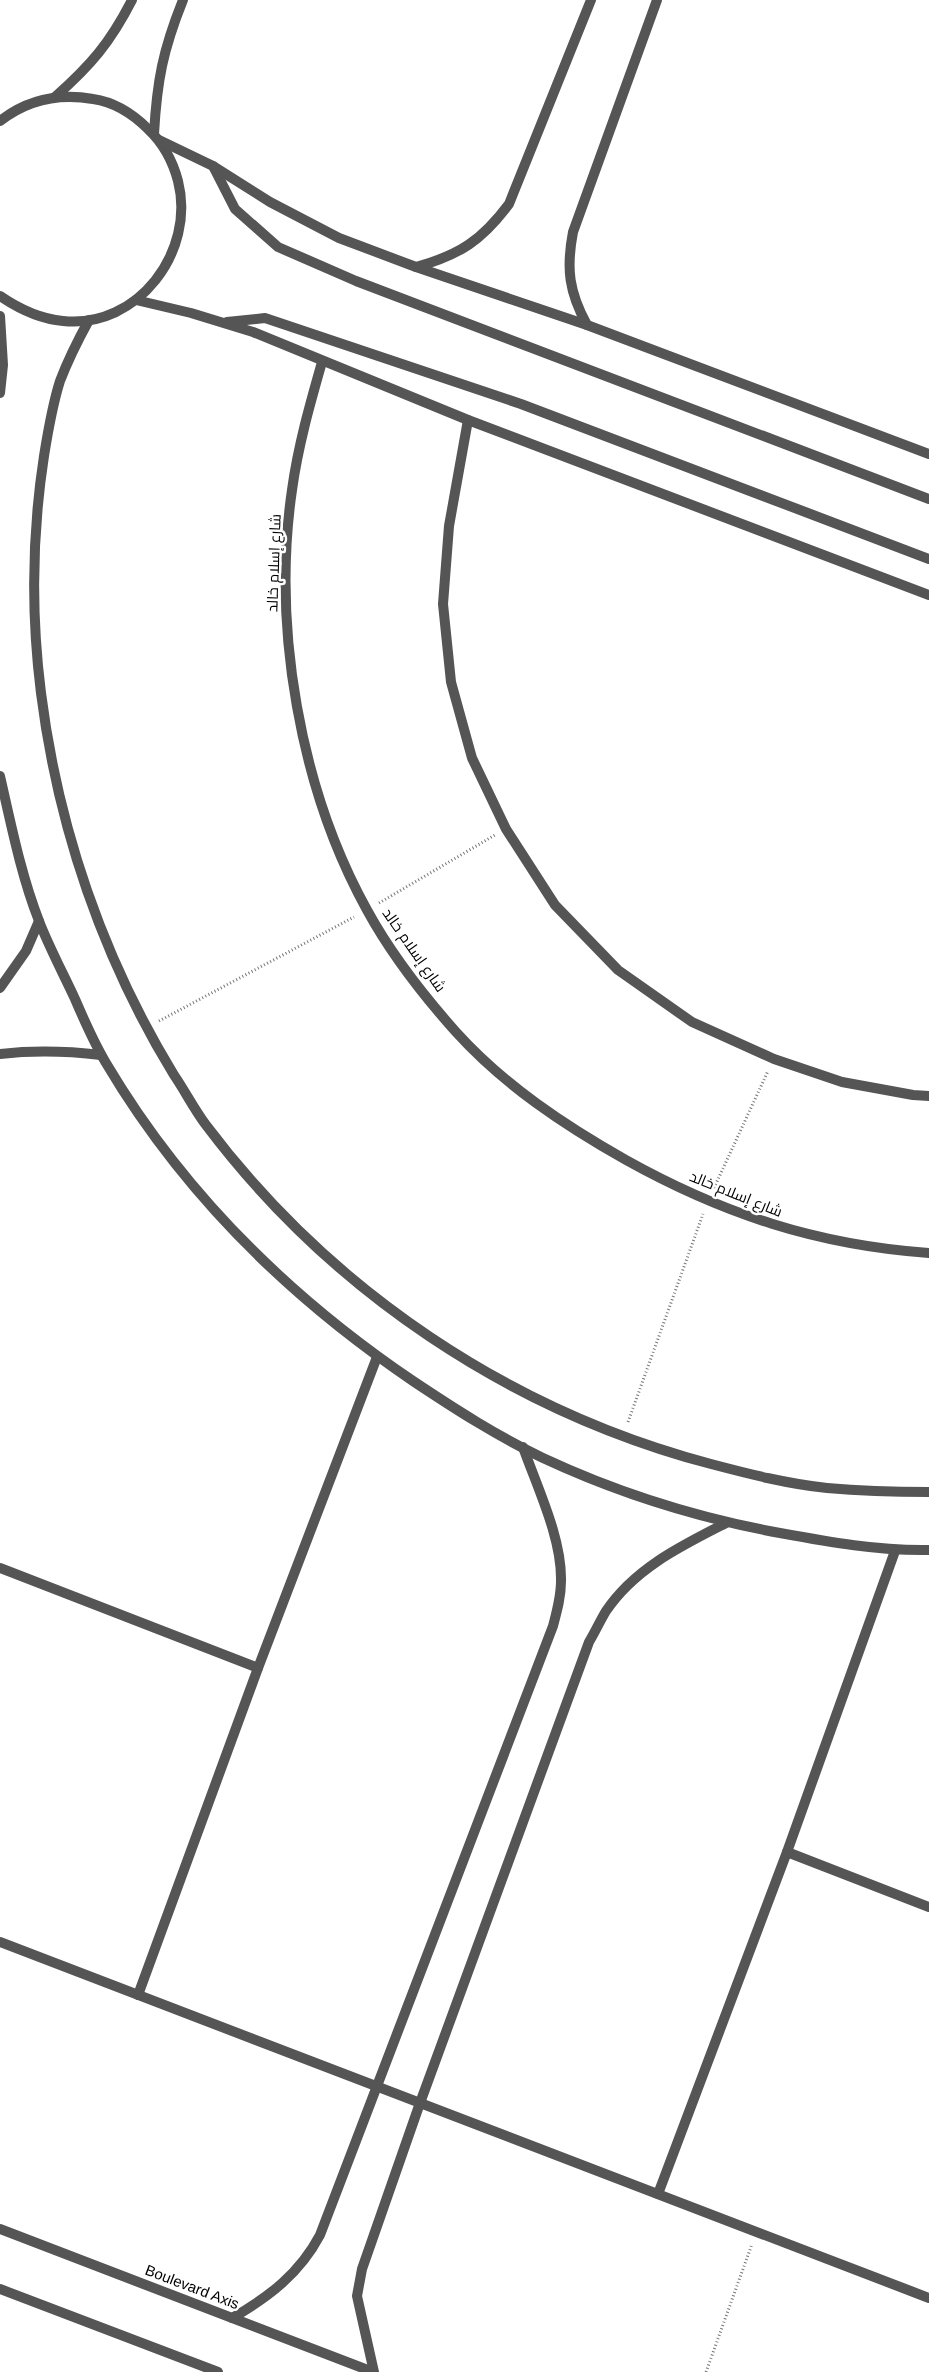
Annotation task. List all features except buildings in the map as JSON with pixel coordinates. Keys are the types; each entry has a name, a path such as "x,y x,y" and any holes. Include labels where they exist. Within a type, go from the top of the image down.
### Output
{"street":[{"path":"54,97 88,67 116,31 132,0"},
{"path":"0,296 17,308 40,317 64,321 89,320 114,313 136,300 158,280 173,254 182,225 182,195 174,166 157,137 156,100 160,66 169,34 183,0"},
{"path":"416,267 444,259 470,246 492,227 509,204 591,0"},
{"path":"587,325 576,304 570,280 569,256 573,232 657,0"},
{"path":"0,121 11,112 32,102 54,97 77,96 99,100 119,108 138,119 157,137 213,166 270,202 339,238 416,267 587,325 929,454"},
{"path":"0,110 11,112"},
{"path":"213,166 235,209 278,247 356,281 929,499"},
{"path":"136,300 191,313 253,332 322,362 468,420 929,595"},
{"path":"0,316 3,365 0,393"},
{"path":"221,323 265,318 521,404 929,559"},
{"path":"89,320 73,350 51,414 38,495 34,577 37,659 47,741 65,822 90,900 146,1028 204,1122 263,1196 328,1259 389,1309 454,1354 524,1393 622,1437 670,1453 747,1474 825,1488 929,1492"},
{"name":"شارع إسلام خالد","path":"322,362 302,432 292,493 286,554 287,616 292,677 317,788 341,855 367,910 408,975 458,1034 514,1086 575,1131 642,1169 708,1202 797,1233 852,1245 929,1253"},
{"path":"468,420 449,526 444,614 451,682 472,758 506,829 555,905 618,970 692,1022 774,1059 842,1082 913,1095 929,1096"},
{"path":"0,776 19,856 39,921 102,1055 133,1104 186,1178 247,1246 314,1308 377,1357 462,1414 523,1447 627,1492 726,1523 803,1538 895,1551 929,1550"},
{"path":"0,988 26,951 39,921"},
{"path":"0,1054 47,1050 102,1055"},
{"path":"138,1995 258,1668 377,1357"},
{"path":"232,2318 275,2291 309,2256 320,2235 553,1626 559,1603 561,1580 559,1556 553,1533 523,1447"},
{"path":"374,2372 357,2296 362,2269 420,2103 589,1642 606,1611 628,1584 655,1561 726,1523"},
{"path":"658,2194 787,1852 895,1551"},
{"path":"0,1568 258,1668"},
{"path":"787,1852 929,1907"},
{"path":"0,1942 929,2298"},
{"name":"Boulevard Axis","path":"0,2229 374,2372"},
{"path":"0,2289 218,2372"}],"path":[{"path":"146,1028 367,910 506,829"},
{"path":"622,1437 708,1202 774,1059"},
{"path":"706,2372 756,2232"}]}
